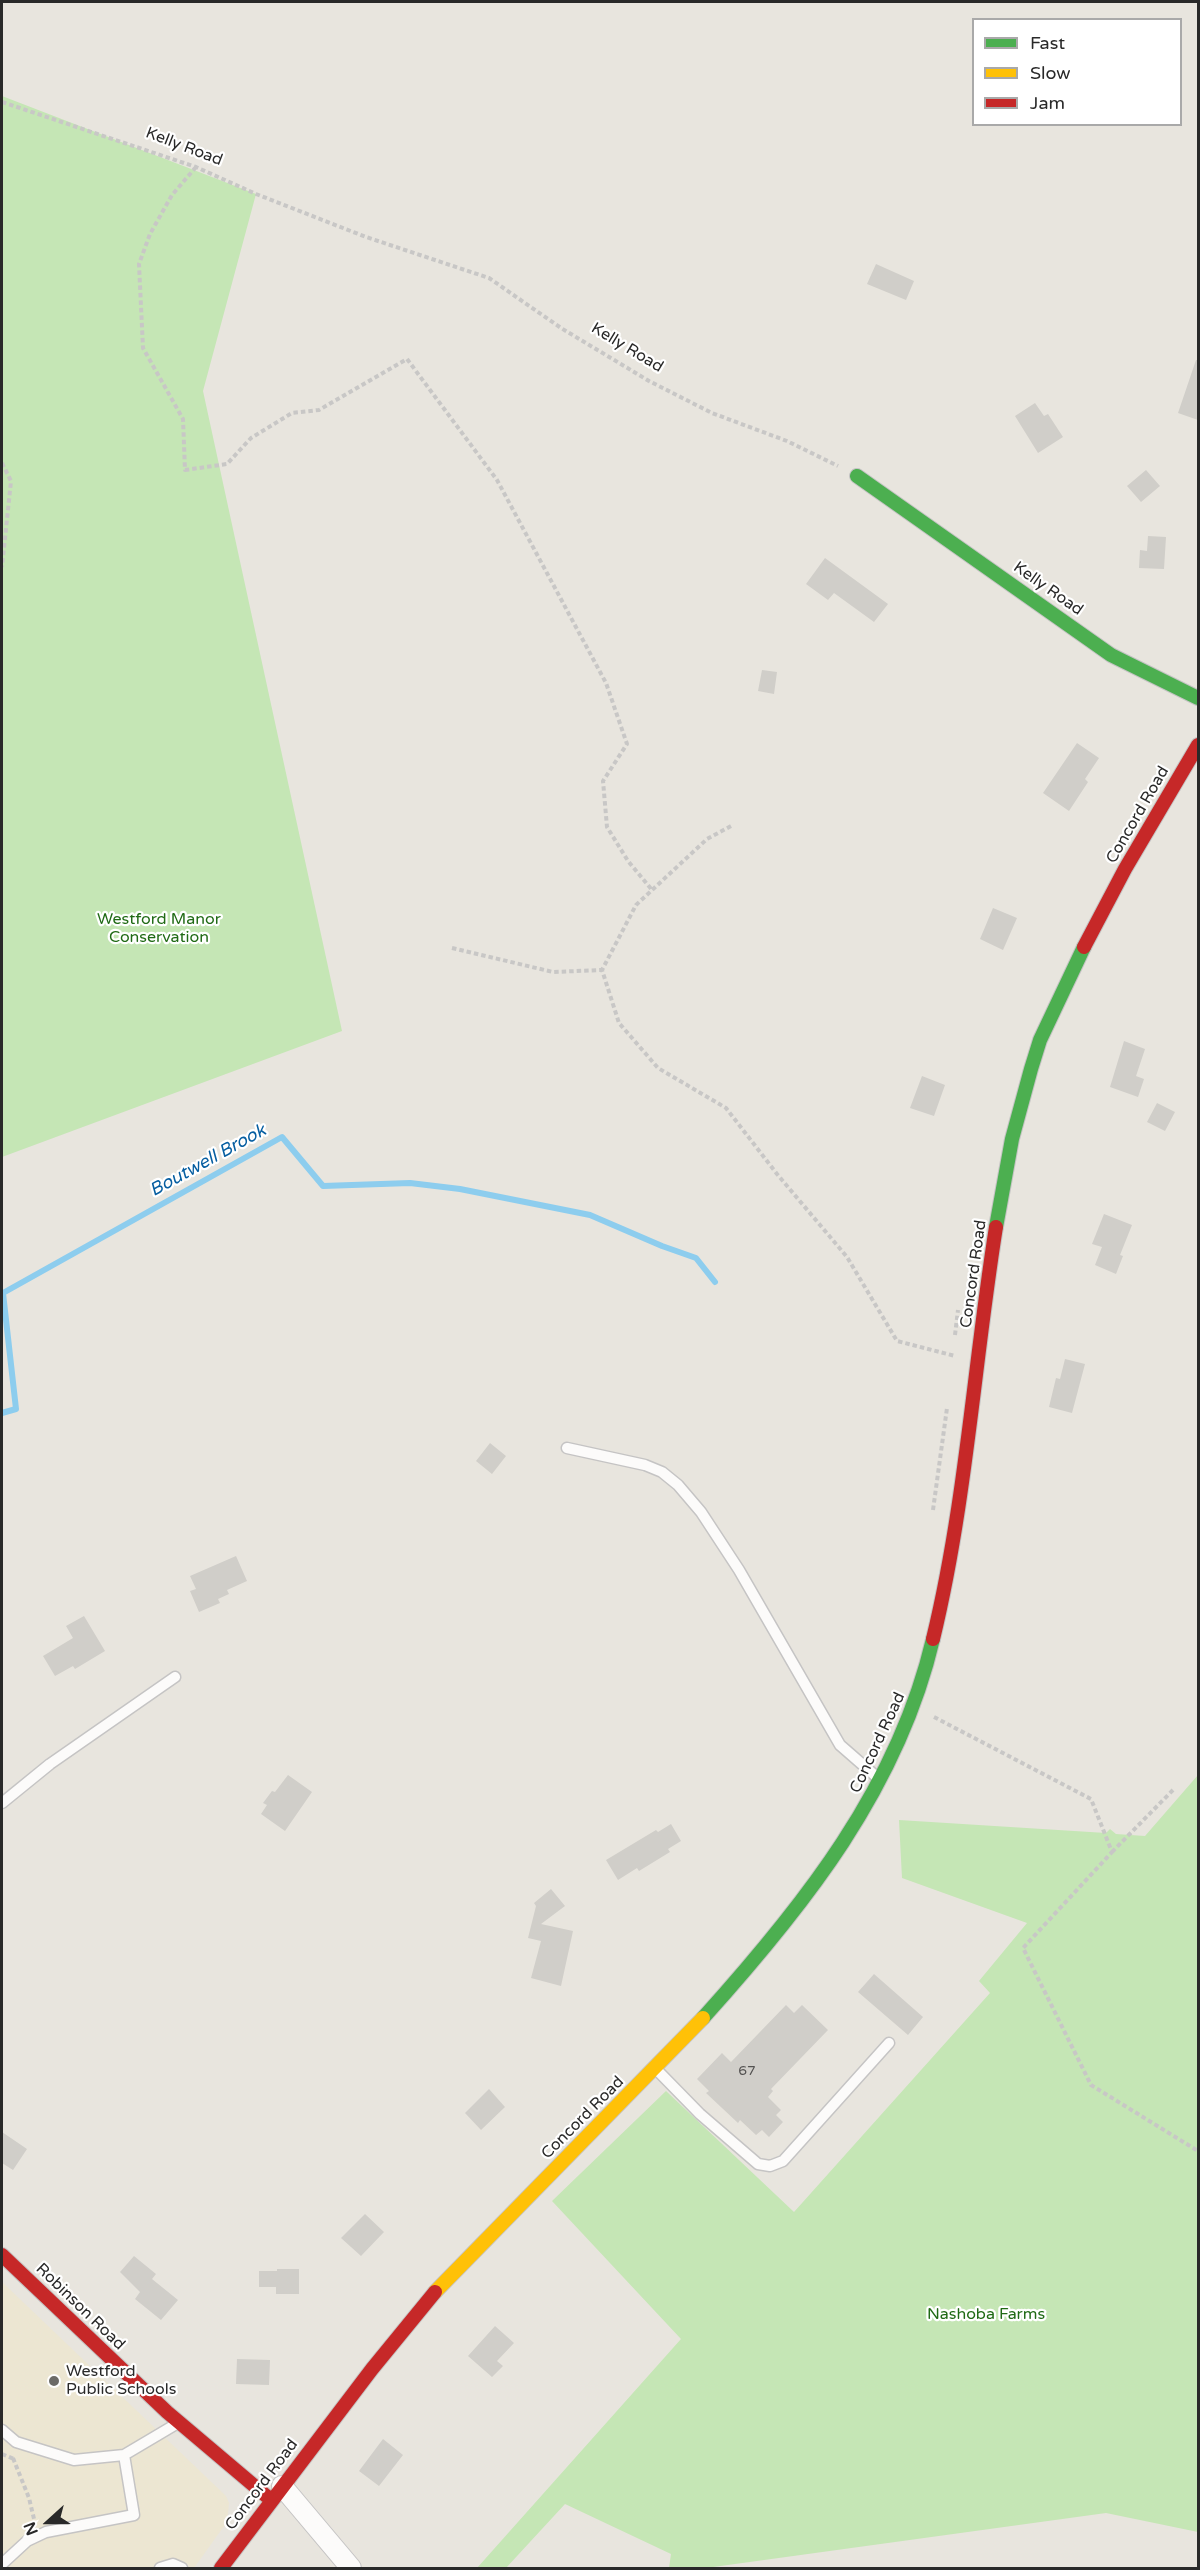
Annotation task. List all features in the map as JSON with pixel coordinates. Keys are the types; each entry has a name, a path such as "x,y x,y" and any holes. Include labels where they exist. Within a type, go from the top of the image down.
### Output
{"main road":[{"name":"Kelly Road","path":"857,476 929,528 1022,590 1111,655 1198,698"},
{"name":"Concord Road","path":"221,2568 374,2366 440,2286 655,2068 763,1952 853,1832 882,1781 915,1708 947,1586 995,1234 1018,1118 1039,1044 1101,913 1155,815 1198,745"},
{"name":"Robinson Road","path":"2,2255 177,2423 277,2493"}],"street":[{"path":"277,2493 351,2568"}],"lane":[{"path":"567,1448 645,1465 662,1472 678,1485 701,1512 739,1570 840,1745 882,1781"},
{"path":"2,1803 50,1764 175,1677"},
{"path":"655,2068 699,2114 758,2164 770,2166 783,2161 889,2043"},
{"path":"2,2430 16,2442 74,2460 124,2455 177,2423"},
{"path":"2,2564 27,2541 39,2536 134,2515 124,2455"},
{"path":"160,2568 173,2564 182,2568"}],"path":[{"name":"Kelly Road","path":"2,102 196,166 256,194 366,237 489,278 561,328 649,381 712,413 787,441 857,476"},
{"path":"196,166 172,195 150,234 140,264 143,348 183,419 185,470 227,464 251,438 292,413 319,410 407,359 497,480 606,683 627,744 603,781 608,827 628,861 652,890"},
{"path":"2,463 11,481 2,567"},
{"path":"731,826 707,839 636,905 602,970 619,1023 658,1068 726,1108 777,1174 847,1257 897,1341 955,1356"},
{"path":"452,948 553,972 602,970"},
{"path":"954,1365 959,1304"},
{"path":"932,1514 949,1398"},
{"path":"915,1708 1090,1799 1112,1852"},
{"path":"1173,1790 1023,1948 1091,2085 1198,2151"},
{"path":"13,2458 29,2498 39,2536"}],"shaded area":[{"name":"Westford Public Schools","path":"2,2282 226,2496 229,2503 227,2522 194,2568 2,2568"}],"green space":[{"name":"Westford Manor Conservation","path":"2,96 256,194 203,391 342,1031 2,1157"},
{"name":"Nashoba Farms","path":"1198,1775 1198,2532 1106,2513 706,2568 669,2568 671,2554 565,2504 506,2568 477,2568 681,2339 552,2201 666,2091 794,2212 990,1993 979,1981 1027,1923 902,1878 899,1820 1106,1833 1110,1829 1116,1834 1145,1836"}],"building":[{"path":"876,264 914,281 906,300 867,284"},
{"path":"1196,360 1198,360 1198,420 1178,413"},
{"path":"1035,403 1044,416 1048,414 1063,437 1038,453 1015,416"},
{"path":"1146,470 1160,486 1141,502 1127,486"},
{"path":"1148,536 1166,537 1164,569 1139,568 1140,550 1147,551"},
{"path":"825,558 888,604 874,622 834,593 828,600 806,584"},
{"path":"762,670 777,672 774,694 758,691"},
{"path":"1077,743 1099,758 1085,779 1088,782 1069,811 1043,793"},
{"path":"993,908 1017,918 1003,950 980,939"},
{"path":"1124,1041 1145,1049 1136,1076 1144,1079 1138,1097 1110,1087"},
{"path":"922,1076 945,1085 934,1116 910,1108"},
{"path":"1157,1103 1175,1112 1165,1131 1147,1122"},
{"path":"1104,1214 1132,1225 1120,1255 1123,1256 1116,1274 1095,1265 1102,1247 1092,1244"},
{"path":"1065,1359 1085,1364 1072,1413 1049,1407 1056,1378 1060,1379"},
{"path":"490,1443 506,1456 492,1474 476,1461"},
{"path":"236,1556 247,1581 227,1590 229,1594 218,1599 220,1603 199,1612 190,1591 196,1589 190,1576"},
{"path":"84,1616 105,1651 75,1669 73,1666 55,1676 43,1656 73,1638 66,1626"},
{"path":"288,1775 312,1792 285,1831 261,1814 267,1805 263,1803"},
{"path":"671,1824 681,1841 668,1849 670,1852 639,1871 637,1868 618,1880 606,1860 656,1830 658,1832"},
{"path":"551,1889 565,1906 541,1924 573,1931 561,1986 531,1978 541,1941 528,1938 536,1906 534,1903"},
{"path":"874,1974 923,2017 908,2035 858,1992"},
{"path":"786,2005 794,2013 802,2005 828,2030 771,2089 773,2091 768,2097 781,2110 776,2115 783,2122 769,2137 762,2130 756,2135 740,2120 738,2123 706,2093 709,2091 697,2079 722,2053 731,2062"},
{"path":"489,2089 505,2107 481,2130 465,2113"},
{"path":"2,2132 27,2149 13,2170 2,2163"},
{"path":"365,2214 384,2232 361,2256 341,2238"},
{"path":"134,2256 156,2274 152,2279 178,2300 161,2320 135,2299 140,2292 120,2272"},
{"path":"277,2269 299,2269 299,2294 276,2294 276,2287 259,2287 259,2271 277,2271"},
{"path":"495,2326 514,2343 497,2361 503,2366 492,2377 468,2356"},
{"path":"237,2359 270,2360 269,2385 236,2384"},
{"path":"383,2439 403,2455 379,2486 359,2471"}],"waterway":[{"name":"Boutwell Brook","path":"2,1413 16,1409 3,1293 282,1137 323,1186 410,1183 460,1189 590,1215 696,1258 715,1282"}],"traffic: fast":[{"path":"857,476 1111,655 1198,698"},
{"path":"996,1227 1012,1139 1040,1040 1084,947"},
{"path":"703,2018 777,1932 843,1842 871,1795 896,1745 917,1693 933,1639"}],"traffic: slow":[{"path":"435,2292 703,2018"}],"traffic: jam":[{"path":"1084,947 1125,869 1198,745"},
{"path":"933,1639 962,1485 996,1227"},
{"path":"2,2255 167,2412 271,2500"},
{"path":"221,2568 372,2369 435,2292"}],"place":[{"name":"Westford Public Schools","path":"54,2381"}]}
